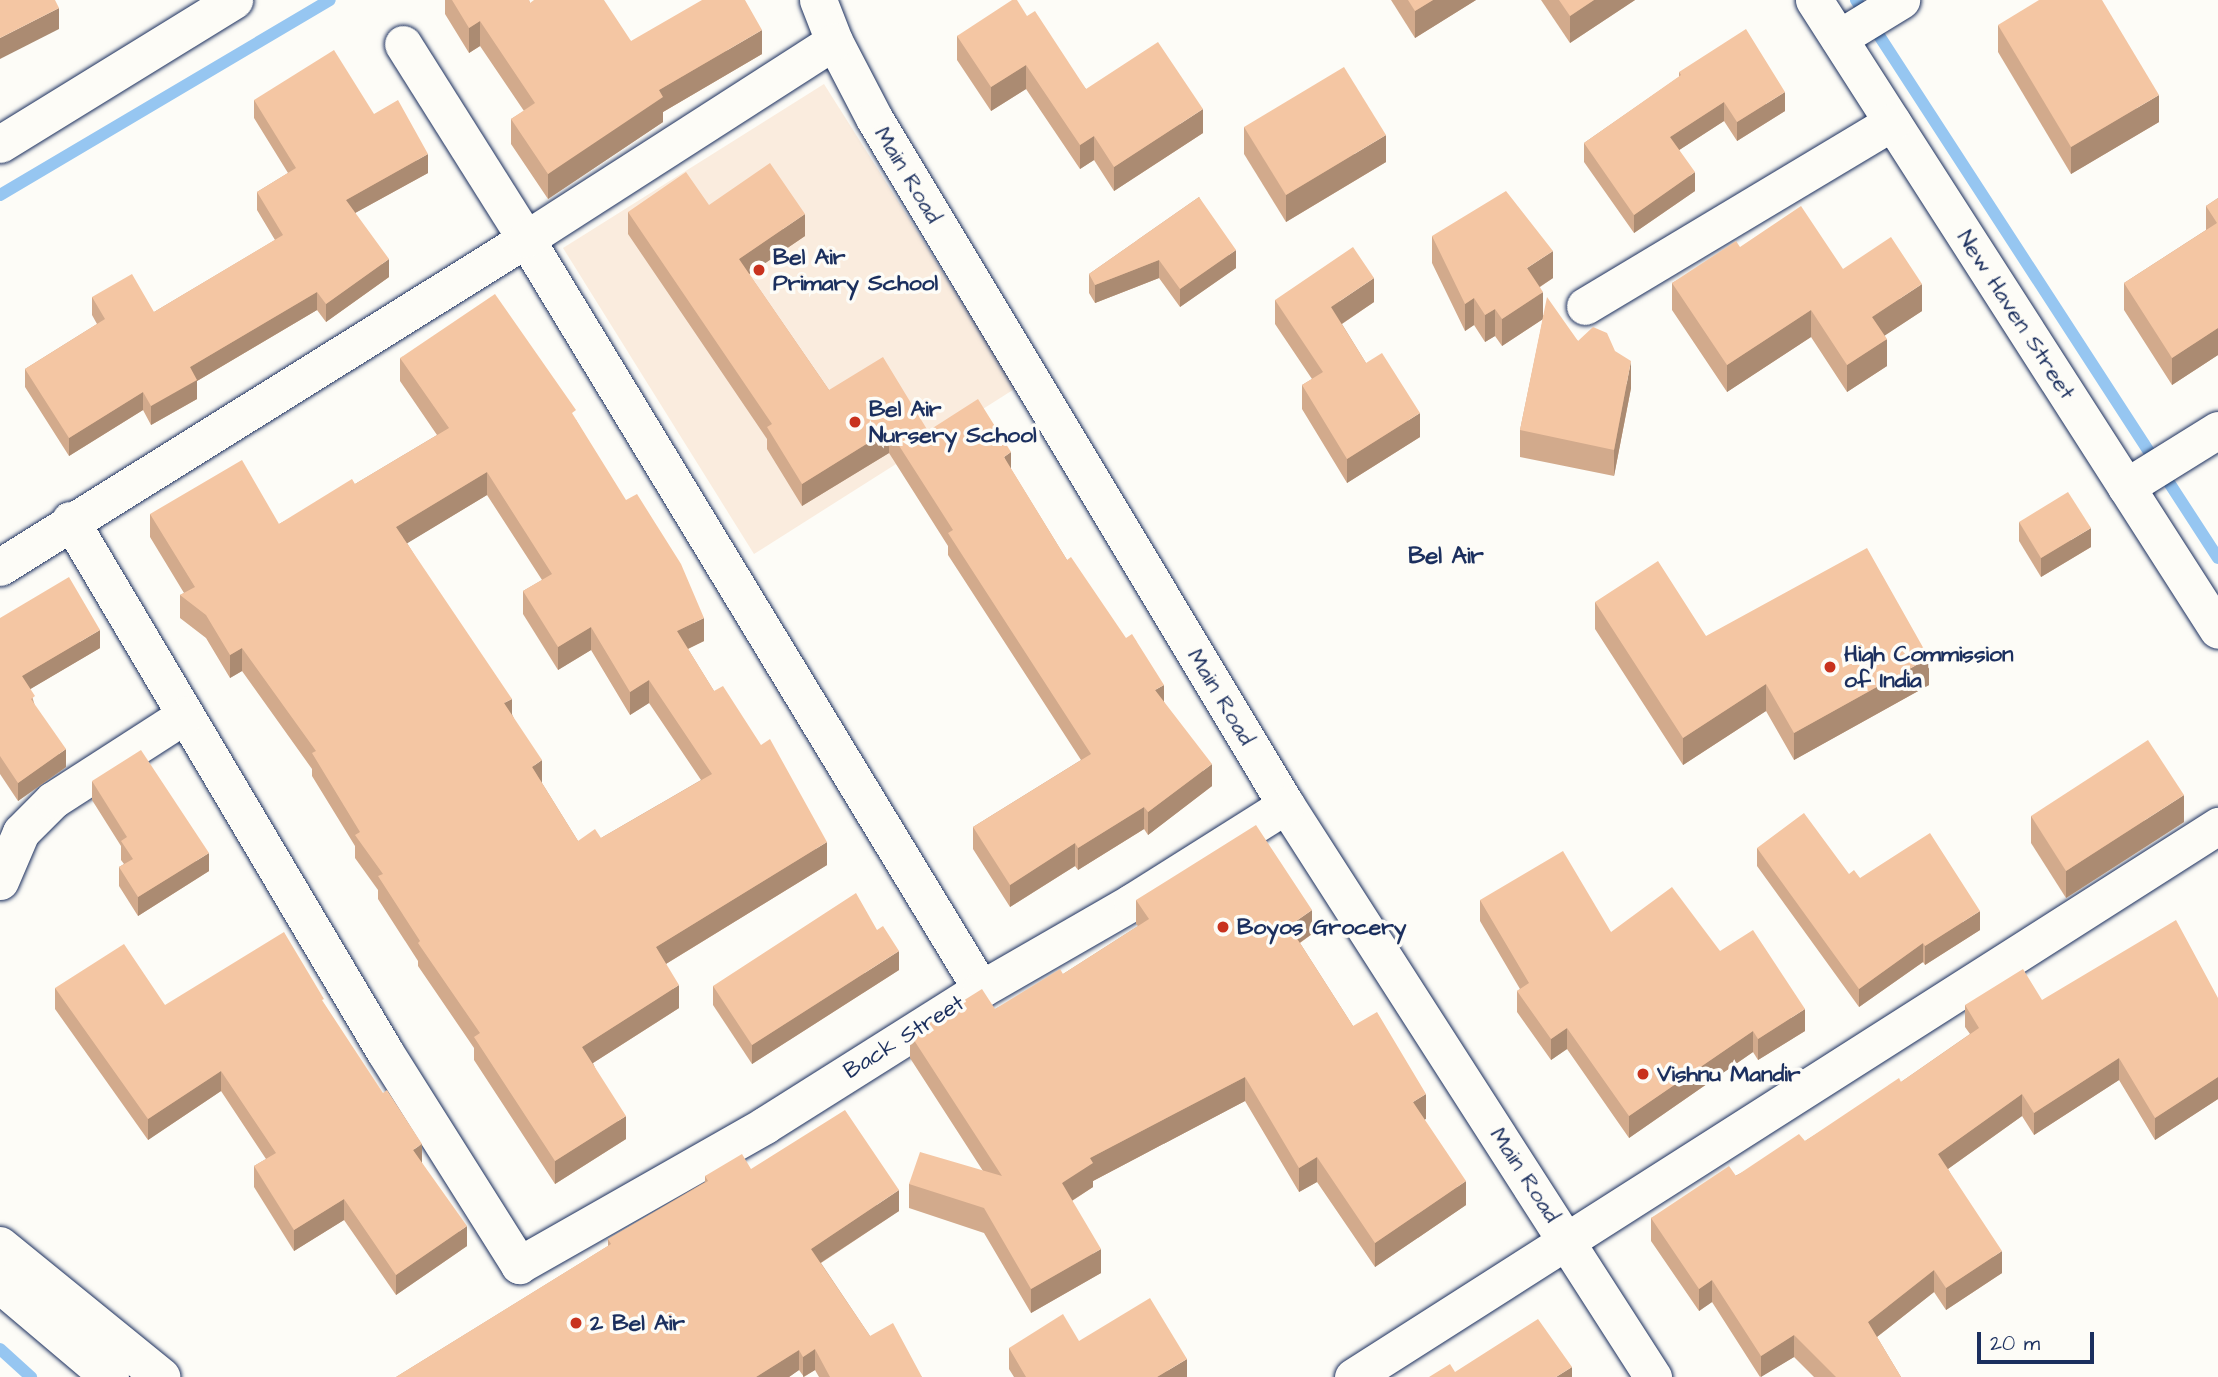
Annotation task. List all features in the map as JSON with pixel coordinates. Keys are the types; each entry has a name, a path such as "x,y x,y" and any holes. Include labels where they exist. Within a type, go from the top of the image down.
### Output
{"main road":[{"path":"0,1246 160,1377"},
{"path":"0,1284 110,1377"}],"street":[{"path":"0,144 234,0"},
{"name":"Main Road","path":"818,0 834,41 881,130 1286,805 1653,1377"},
{"name":"New Haven Street","path":"1814,0 1844,35 1892,122 2218,630"},
{"path":"1844,35 1894,4"},
{"path":"0,567 70,520 526,239 834,41"},
{"path":"403,44 526,239 981,989"},
{"path":"1585,306 1892,122"},
{"path":"2126,487 2218,429"},
{"path":"0,881 21,832 53,800 185,715 70,520"},
{"name":"Back Street","path":"185,715 386,1052 519,1265 765,1125 981,989 1132,902 1286,805"},
{"path":"1353,1377 2218,826"}],"shaded area":[{"name":"Bel Air Primary School","path":"824,84 1016,388 754,554 563,248"}],"building":[{"path":"0,0 55,0 59,8 0,38"},
{"path":"452,0 529,0 530,3 534,0 604,0 631,41 702,0 745,0 762,30 659,90 663,97 548,174 511,119 535,103 480,21 469,28"},
{"path":"1012,0 1017,0 1027,16 1035,11 1086,89 1158,42 1203,109 1114,167 1094,136 1080,145 1026,65 991,87 957,36"},
{"path":"1408,0 1433,0 1415,11"},
{"path":"1559,0 1594,0 1570,16"},
{"path":"2039,0 2102,0 2159,95 2071,147 1998,25"},
{"path":"1746,29 1785,92 1737,122 1724,102 1670,137 1695,172 1634,215 1584,143 1681,75 1679,72"},
{"path":"334,50 374,114 398,100 428,154 346,200 389,259 326,304 317,292 190,367 197,380 151,406 143,392 69,438 25,369 105,319 92,297 132,274 154,312 283,235 257,192 296,168 254,100"},
{"path":"1344,67 1386,135 1286,195 1244,127"},
{"path":"770,163 805,214 739,259 829,390 883,357 928,431 978,399 1011,452 1004,457 1067,560 1071,557 1126,638 1132,634 1164,685 1155,690 1212,764 1148,812 1144,807 1078,848 1075,843 1010,885 973,827 1091,754 948,533 953,530 889,430 802,484 767,427 772,424 628,212 686,172 709,205"},
{"path":"1506,191 1553,251 1527,268 1543,292 1502,319 1495,309 1485,315 1474,298 1465,304 1432,236"},
{"path":"1199,197 1236,250 1180,289 1159,260 1095,285 1089,274"},
{"path":"2218,198 2218,328 2172,358 2124,283 2217,223 2206,206"},
{"path":"1801,206 1843,269 1891,237 1922,284 1872,317 1887,339 1847,365 1811,310 1727,365 1672,283 1736,241 1740,247"},
{"path":"1353,247 1374,278 1331,307 1366,363 1382,353 1420,413 1347,459 1302,385 1323,372 1275,300"},
{"path":"495,294 576,410 572,413 626,500 637,494 681,564 704,618 677,631 714,691 723,686 761,745 770,739 827,842 656,947 679,985 582,1047 626,1116 555,1161 474,1037 480,1033 418,943 420,941 378,876 383,874 355,835 360,832 312,753 316,751 242,648 230,655 206,615 180,595 195,587 150,514 242,460 279,524 352,479 355,484 449,428 400,358","holes":["487,472 552,574 523,591 558,647 591,627 630,692 649,680 712,774 601,838 595,829 578,841 532,767 542,760 504,703 512,699 396,527"]},
{"path":"1547,297 1578,341 1593,327 1607,333 1615,351 1631,361 1614,450 1520,430"},
{"path":"2068,492 2091,528 2041,558 2019,522"},
{"path":"1867,548 1929,658 1794,733 1766,684 1683,738 1595,602 1658,561 1706,636"},
{"path":"69,577 100,630 22,676 35,696 31,699 66,749 18,783 0,756 0,618"},
{"path":"2148,740 2184,795 2066,871 2031,816"},
{"path":"141,750 209,853 138,897 119,867 133,859 121,841 127,837 92,781"},
{"path":"1804,813 1849,874 1854,870 1860,878 1930,833 1980,911 1925,946 1923,943 1859,989 1757,848"},
{"path":"1256,825 1312,910 1289,926 1353,1026 1377,1012 1426,1094 1413,1102 1466,1181 1375,1243 1317,1157 1299,1168 1245,1077 1090,1158 1093,1163 1062,1183 1101,1249 1031,1289 984,1208 909,1184 920,1152 1002,1176 910,1034 982,989 995,1009 1060,969 1063,974 1149,919 1136,900"},
{"path":"1563,851 1611,932 1672,887 1720,951 1753,930 1805,1009 1758,1039 1753,1031 1629,1116 1567,1028 1551,1039 1517,991 1529,983 1480,900"},
{"path":"856,893 877,930 883,926 899,951 752,1045 713,986"},
{"path":"2176,920 2218,998 2218,1077 2155,1118 2119,1058 2034,1113 2022,1094 1938,1154 2002,1251 1946,1288 1934,1270 1868,1322 1901,1377 1836,1377 1794,1335 1761,1356 1712,1280 1699,1289 1651,1218 1729,1166 1736,1176 1799,1134 1805,1141 1899,1078 1901,1082 1979,1028 1965,1005 2023,969 2042,1000"},
{"path":"284,932 324,999 322,1000 383,1093 387,1090 422,1144 413,1150 467,1226 396,1275 344,1199 294,1230 254,1166 276,1153 221,1071 148,1119 55,988 124,944 165,1005"},
{"path":"845,1110 899,1190 811,1249 870,1336 893,1323 922,1377 830,1377 815,1349 803,1357 799,1350 756,1377 396,1377 611,1244 608,1239 708,1181 705,1176 742,1154 751,1169"},
{"path":"1150,1298 1187,1359 1157,1377 1026,1377 1009,1348 1063,1314 1079,1341"},
{"path":"1538,1319 1572,1367 1556,1377 1429,1377 1450,1364 1455,1372"}],"waterway":[{"path":"0,195 330,0"},
{"path":"1856,0 2218,558"},
{"path":"0,1349 31,1377"}],"place":[{"name":"Bel Air Primary School","path":"759,270"},
{"name":"Bel Air Nursery School","path":"855,422"},
{"name":"High Commission of India","path":"1830,667"},
{"name":"Boyos Grocery","path":"1223,927"},
{"name":"Vishnu Mandir","path":"1643,1074"},
{"name":"2 Bel Air","path":"576,1323"}],"district":[{"name":"Bel Air","path":"1446,557"}]}
